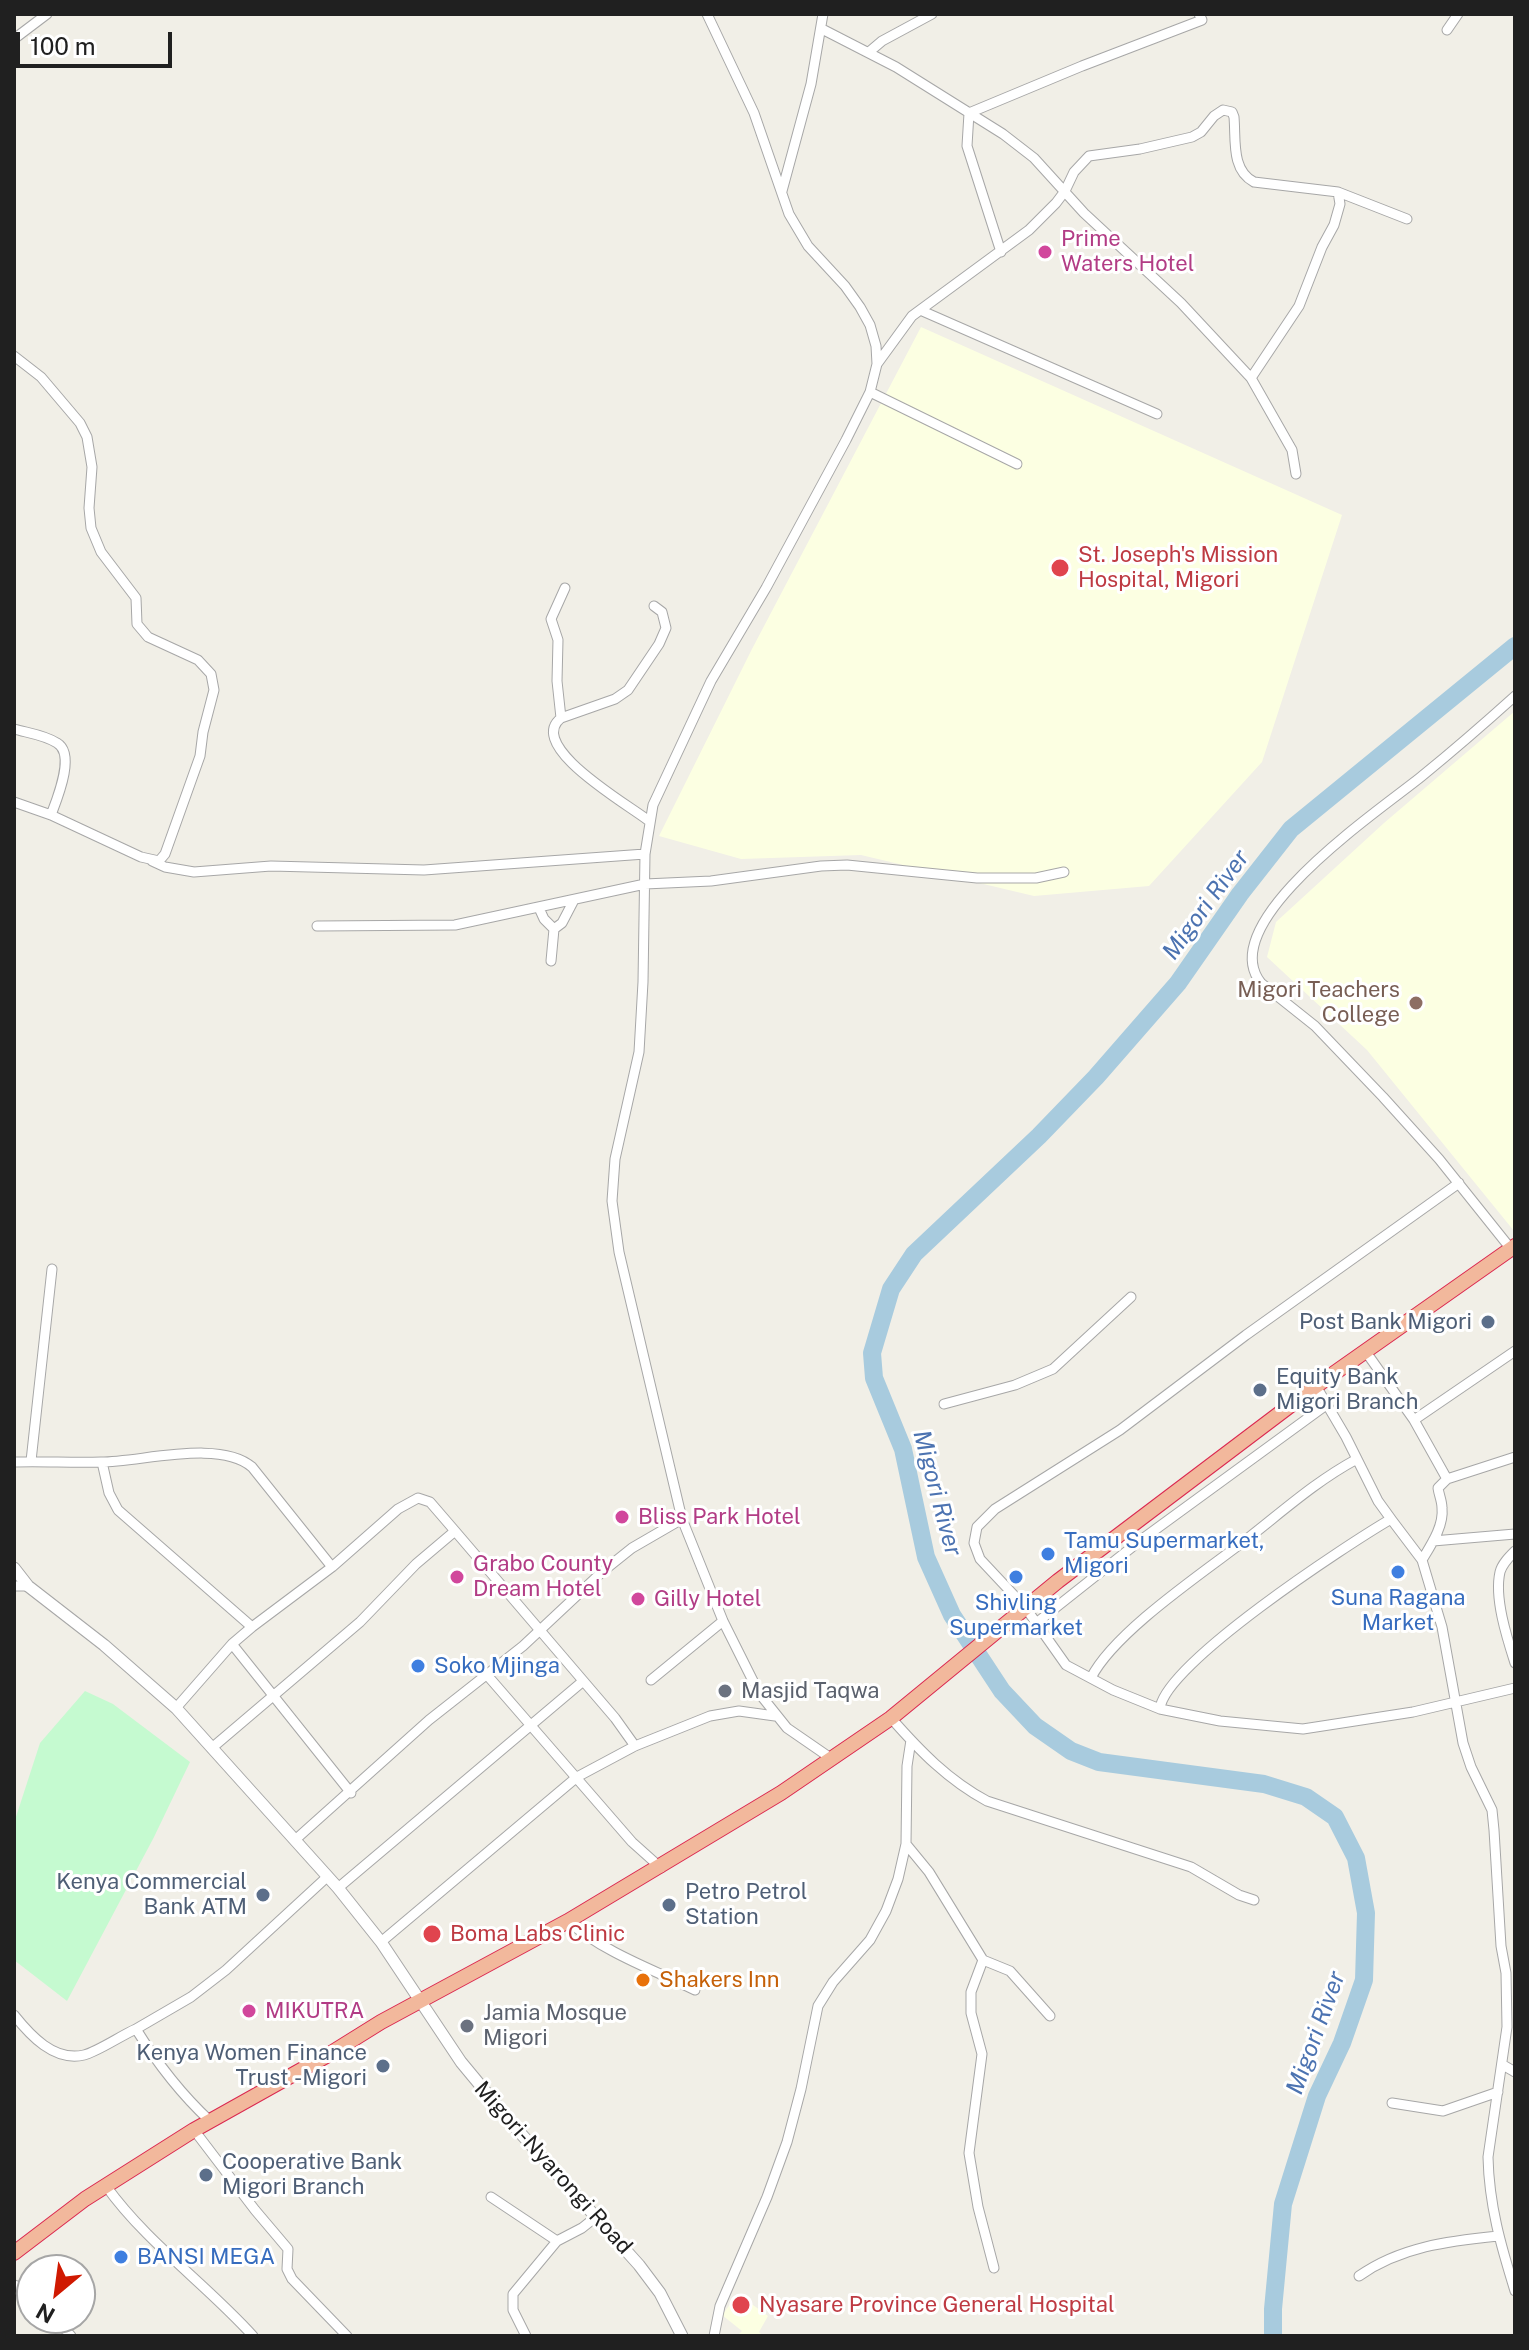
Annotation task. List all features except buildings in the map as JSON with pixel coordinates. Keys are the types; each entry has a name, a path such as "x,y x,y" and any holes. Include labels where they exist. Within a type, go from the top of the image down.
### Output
{"highway":[{"path":"14,2253 106,2186 194,2130 661,1868 832,1759 891,1718 1025,1607 1316,1386 1513,1248"}],"street":[{"path":"14,39 47,14"},
{"path":"707,14 754,113 798,231 845,286 865,316 876,346 877,364 870,392 826,480 711,681 660,787 649,821 645,854 639,1052 615,1159 612,1201 619,1252 682,1519 723,1621 759,1693 787,1728 832,1759"},
{"path":"782,191 806,106 823,14"},
{"path":"869,52 882,41 932,14"},
{"path":"969,113 1202,20 1199,14"},
{"path":"1447,30 1458,14"},
{"path":"822,29 869,52 1019,145 1084,213 1181,303 1251,378 1292,450 1296,474"},
{"path":"877,364 905,324 920,310 1029,230 1065,191 1074,172 1089,156 1192,137 1223,110 1232,112 1238,162 1243,175 1254,182 1338,192 1407,219"},
{"path":"969,113 967,146 1001,252"},
{"path":"1251,378 1299,306 1334,225 1340,204 1338,192"},
{"path":"920,310 1157,414"},
{"path":"14,356 51,388 80,423 87,437 92,467 88,517 101,552 134,594 137,624 148,637 198,660 207,668 213,683 200,756 165,854 159,861 152,861"},
{"path":"870,392 1017,464"},
{"path":"561,718 557,681 558,640 551,617 565,588"},
{"path":"649,821 570,764 555,739 554,726 561,718 603,704 628,690 666,628 662,612 654,606"},
{"path":"1513,1248 1459,1183 1332,1043 1261,983 1254,975 1252,954 1269,914 1343,836 1419,779 1515,696"},
{"path":"14,729 48,739 65,751 64,773 51,815"},
{"path":"14,802 51,815 165,867 194,872 271,866 424,870 645,854"},
{"path":"317,926 455,925 645,884 711,881 798,868 847,865 977,878 1036,878 1064,872"},
{"path":"551,961 554,929 562,923 574,900"},
{"path":"539,908 554,929"},
{"path":"1459,1183 1246,1335 1120,1430 983,1518 974,1535 976,1552 994,1576 1025,1607 1059,1658 1074,1670 1132,1699 1160,1709 1220,1721 1303,1729 1359,1722 1515,1688"},
{"path":"31,1461 52,1269"},
{"path":"944,1404 1015,1385 1053,1369 1131,1297"},
{"path":"1414,1420 1515,1351"},
{"path":"1366,1352 1414,1420 1447,1479"},
{"path":"1316,1386 1378,1501 1422,1560 1442,1627 1455,1702 1471,1767 1492,1810 1507,2000 1503,2065 1488,2157 1489,2195 1515,2291"},
{"path":"1035,1624 1141,1540 1326,1405"},
{"path":"14,1462 102,1462 217,1454 245,1461 332,1567"},
{"path":"1422,1560 1443,1513 1438,1488 1447,1479 1515,1457"},
{"path":"1091,1678 1113,1649 1161,1606 1308,1490 1357,1459"},
{"path":"102,1462 109,1493 118,1510 252,1627"},
{"path":"176,1708 232,1644 332,1567 386,1518 418,1498 430,1502 615,1718 635,1746"},
{"path":"295,1840 429,1720 487,1675 632,1548 682,1519"},
{"path":"1160,1709 1161,1699 1168,1689 1203,1652 1342,1549 1391,1519"},
{"path":"213,1747 360,1622 416,1564 455,1531"},
{"path":"1433,1541 1515,1534"},
{"path":"1515,1551 1500,1569 1499,1588 1503,1621 1515,1663"},
{"name":"Migori-Nyarongi Road","path":"14,1568 28,1586 104,1645 176,1708 338,1888 381,1942 455,2055 597,2216 660,2293 682,2336"},
{"path":"14,1586 28,1586"},
{"path":"651,1680 723,1621"},
{"path":"232,1644 351,1793"},
{"path":"487,1675 632,1842 661,1868"},
{"path":"338,1888 582,1682"},
{"path":"381,1942 577,1777 635,1746 725,1712 753,1711 775,1716"},
{"path":"891,1718 949,1777 987,1801 1191,1867 1254,1900"},
{"path":"714,2336 720,2306 787,2142 818,2006 833,1982 859,1955 879,1926 893,1896 906,1844 907,1766 911,1740"},
{"path":"906,1844 929,1872 983,1960 1010,1971 1050,2016"},
{"path":"14,2015 38,2042 50,2049 71,2055 89,2053 191,1997 226,1970 327,1877"},
{"path":"568,1921 646,1969 695,1990"},
{"path":"1501,1946 1515,1950"},
{"path":"983,1960 971,1992 971,2013 982,2054 969,2153 978,2207 994,2268"},
{"path":"136,2029 154,2058 189,2102 210,2121"},
{"path":"1503,2065 1515,2072"},
{"path":"1392,2103 1443,2111 1498,2092"},
{"path":"194,2130 288,2249 287,2269 292,2279 347,2336"},
{"path":"106,2186 172,2260 253,2336"},
{"path":"491,2197 557,2241"},
{"path":"526,2336 513,2310 513,2294 557,2241 597,2216"},
{"path":"1359,2276 1383,2261 1423,2247 1498,2236"}],"shaded area":[{"name":"St. Joseph's Mission Hospital, Migori","path":"921,327 1342,515 1262,762 1149,886 1034,896 861,855 741,859 659,836 752,649"},
{"name":"Migori Teachers College","path":"1515,711 1514,1231 1367,1050 1267,957 1276,922 1384,823"},
{"name":"Nyasare Province General Hospital","path":"738,2294 768,2316 759,2332 763,2336 737,2336 742,2331 722,2315"}],"green space":[{"path":"85,1691 113,1704 190,1762 67,2001 14,1960 14,1823 40,1743"}],"waterway":[{"name":"Migori River","path":"1273,2336 1283,2204 1317,2096 1342,2043 1364,1980 1366,1913 1356,1858 1335,1817 1306,1797 1264,1784 1099,1762 1071,1751 1035,1726 1002,1691 952,1615 926,1557 903,1449 874,1378 872,1353 891,1289 914,1254 1039,1136 1096,1077 1178,983 1240,894 1291,829 1515,646"}],"place":[{"name":"Prime Waters Hotel","path":"1045,252"},
{"name":"St. Joseph's Mission Hospital, Migori","path":"1060,568"},
{"name":"Migori Teachers College","path":"1416,1003"},
{"name":"Post Bank Migori","path":"1488,1322"},
{"name":"Equity Bank Migori Branch","path":"1260,1390"},
{"name":"Bliss Park Hotel","path":"622,1517"},
{"name":"Tamu Supermarket, Migori","path":"1048,1554"},
{"name":"Suna Ragana Market","path":"1398,1572"},
{"name":"Grabo County Dream Hotel","path":"457,1577"},
{"name":"Shivling Supermarket","path":"1016,1577"},
{"name":"Gilly Hotel","path":"638,1599"},
{"name":"Soko Mjinga","path":"418,1666"},
{"name":"Masjid Taqwa","path":"725,1691"},
{"name":"Kenya Commercial Bank ATM","path":"263,1895"},
{"name":"Petro Petrol Station","path":"669,1905"},
{"name":"Boma Labs Clinic","path":"432,1934"},
{"name":"Shakers Inn","path":"643,1980"},
{"name":"MIKUTRA","path":"249,2011"},
{"name":"Jamia Mosque Migori","path":"467,2026"},
{"name":"Kenya Women Finance Trust -Migori","path":"383,2066"},
{"name":"Cooperative Bank Migori Branch","path":"206,2175"},
{"name":"BANSI MEGA","path":"121,2257"},
{"name":"Nyasare Province General Hospital","path":"741,2305"}]}
